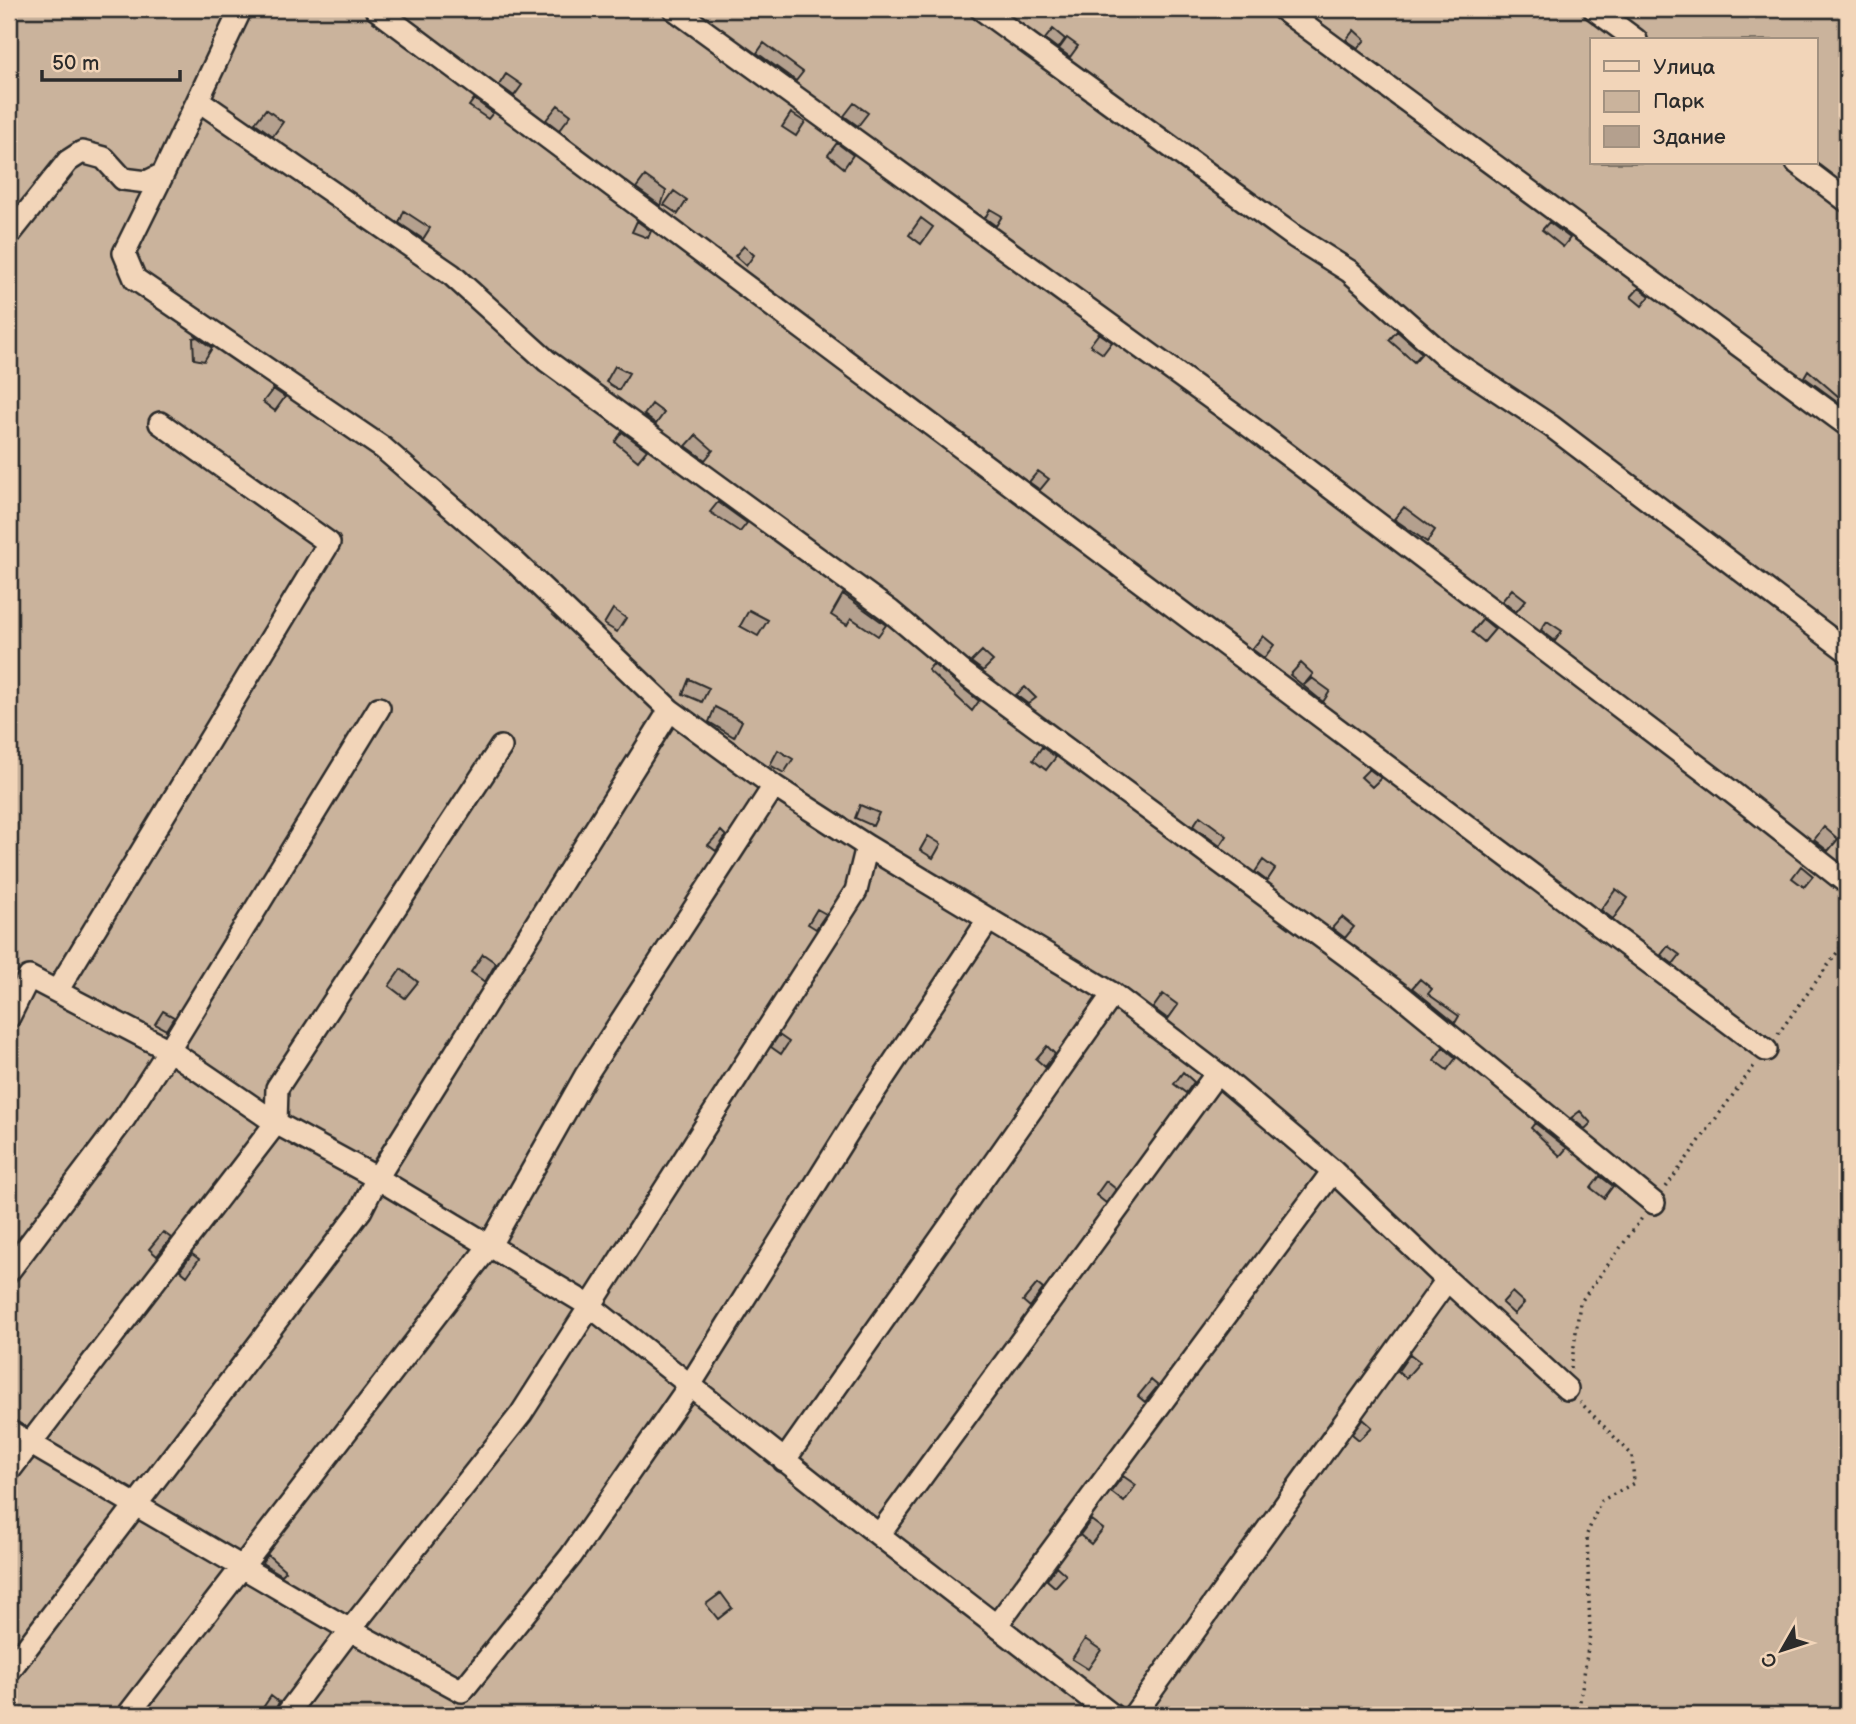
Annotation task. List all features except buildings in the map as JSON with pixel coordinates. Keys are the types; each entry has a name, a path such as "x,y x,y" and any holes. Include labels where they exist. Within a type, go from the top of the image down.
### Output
{"lane":[{"path":"241,9 124,253 135,279 383,448 513,561 670,710 774,786 867,846 1113,994 1217,1073 1333,1171 1567,1389"},
{"path":"376,9 1766,1050"},
{"path":"674,9 1252,428 1724,786 1847,883"},
{"path":"981,9 1295,237 1349,271 1445,356 1551,426 1847,651"},
{"path":"1282,9 1847,425"},
{"path":"1594,9 1633,38"},
{"path":"198,100 452,275 547,361 890,611 965,674 1399,994 1654,1203"},
{"path":"9,235 68,161 82,152 104,158 123,179 147,182 163,174"},
{"path":"1798,164 1847,201"},
{"path":"57,991 329,543 160,423"},
{"path":"9,1271 124,1119 379,708"},
{"path":"9,1671 361,1210 377,1178 670,710"},
{"path":"9,1471 276,1123 277,1088 501,747"},
{"path":"128,1715 490,1245 586,1075 774,786"},
{"path":"286,1715 522,1414 856,891 867,846"},
{"path":"9,1431 350,1630 462,1690 571,1556 690,1385 862,1110 989,919"},
{"path":"9,1017 29,977 169,1050 276,1123 377,1178 590,1306 784,1461 1112,1715"},
{"path":"784,1461 1113,994"},
{"path":"879,1535 1217,1073"},
{"path":"996,1626 1333,1171"},
{"path":"1134,1715 1447,1280"}],"path":[{"path":"1578,1715 1590,1634 1587,1534 1601,1501 1634,1483 1632,1455 1567,1389 1580,1303 1847,939"}],"green space":[{"path":"9,9 1847,9 1847,1715 9,1715"}]}
